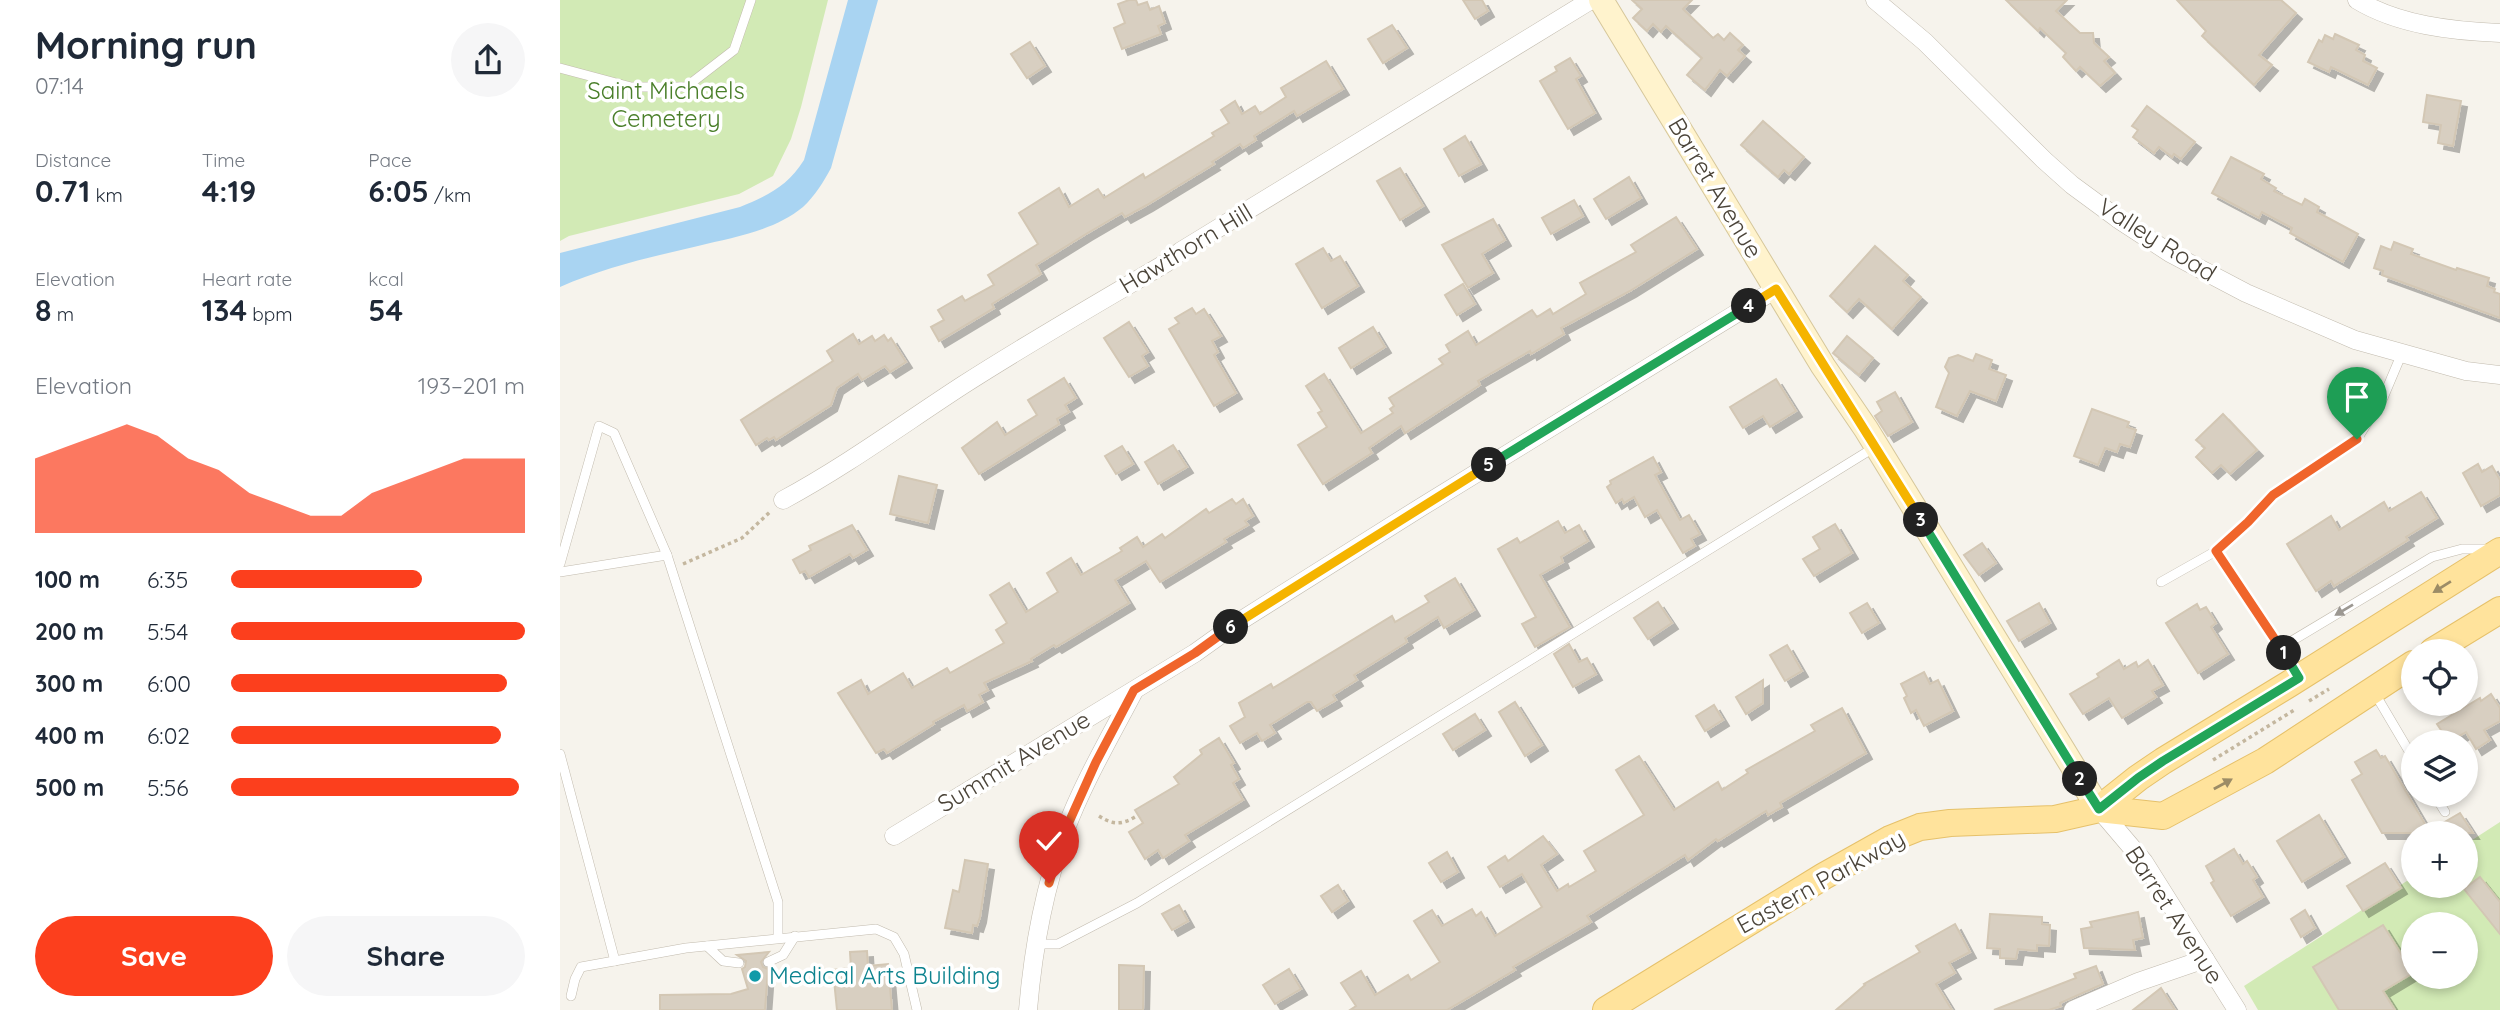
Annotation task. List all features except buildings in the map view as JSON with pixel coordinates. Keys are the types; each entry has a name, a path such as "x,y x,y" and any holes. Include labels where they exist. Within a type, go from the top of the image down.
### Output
{"main road":[{"name":"Eastern Parkway","path":"2099,809 2163,761 2497,553"},
{"path":"2453,639 2500,610"},
{"name":"Eastern Parkway","path":"1606,1010 1824,876 1890,839 1920,827 1950,823 2055,819 2099,809 2163,816 2265,761 2401,672"}],"street":[{"name":"Hawthorn Hill","path":"783,500 854,460 1002,359 1166,263 1181,251 1591,0"},
{"name":"Barret Avenue","path":"1601,0 1776,289 1876,446 2099,809 2144,862 2237,1010"},
{"name":"Valley Road","path":"1875,0 1925,42 2043,160 2121,221 2171,253 2246,293 2355,340 2466,371 2500,375"},
{"path":"2357,0 2404,20 2500,33"},
{"name":"Summit Avenue","path":"894,836 1134,690 1411,513 1776,289"},
{"path":"1028,1010 1035,944 1044,901 1065,831 1096,762 1134,690"},
{"path":"2073,1010 2138,982 2205,959"}],"lane":[{"path":"560,68 631,88 686,88 734,50 751,0"},
{"path":"2161,582 2216,551 2273,495 2357,439 2384,398 2402,353"},
{"path":"560,564 600,426 614,433 673,569 778,902 778,938"},
{"path":"1035,944 1058,944 1137,903 1876,446"},
{"path":"2280,648 2432,557 2462,550 2497,553"},
{"path":"2216,551 2299,678"},
{"path":"560,572 667,555"},
{"path":"2374,690 2401,737"},
{"path":"560,754 615,961"},
{"path":"2442,807 2445,812"},
{"path":"571,996 581,967 707,946 876,929 894,937 904,954 917,1010"},
{"path":"768,962 783,955 795,936"},
{"path":"707,946 723,961 739,963"}],"path":[{"path":"673,569 742,538 783,500"},
{"path":"1099,816 1114,824 1121,824 1135,817"}],"green space":[{"name":"Saint Michaels Cemetery","path":"560,0 828,0 791,139 773,176 739,194 569,236 560,241"},
{"path":"2500,822 2500,1010 2258,1010 2244,986 2401,885 2401,898 2478,898 2478,836"}],"water":[{"path":"848,0 878,0 831,168 803,207 767,228 628,263 560,287 560,253 740,207 784,184 804,160"}],"place":[{"name":"Medical Arts Building","path":"755,976"}],"route":[{"path":"1049,883 1065,831 1096,762 1134,690 1423,506 1776,289 1823,366 1866,429 2099,809 2163,761 2299,678 2216,551 2273,495 2357,439"}]}
